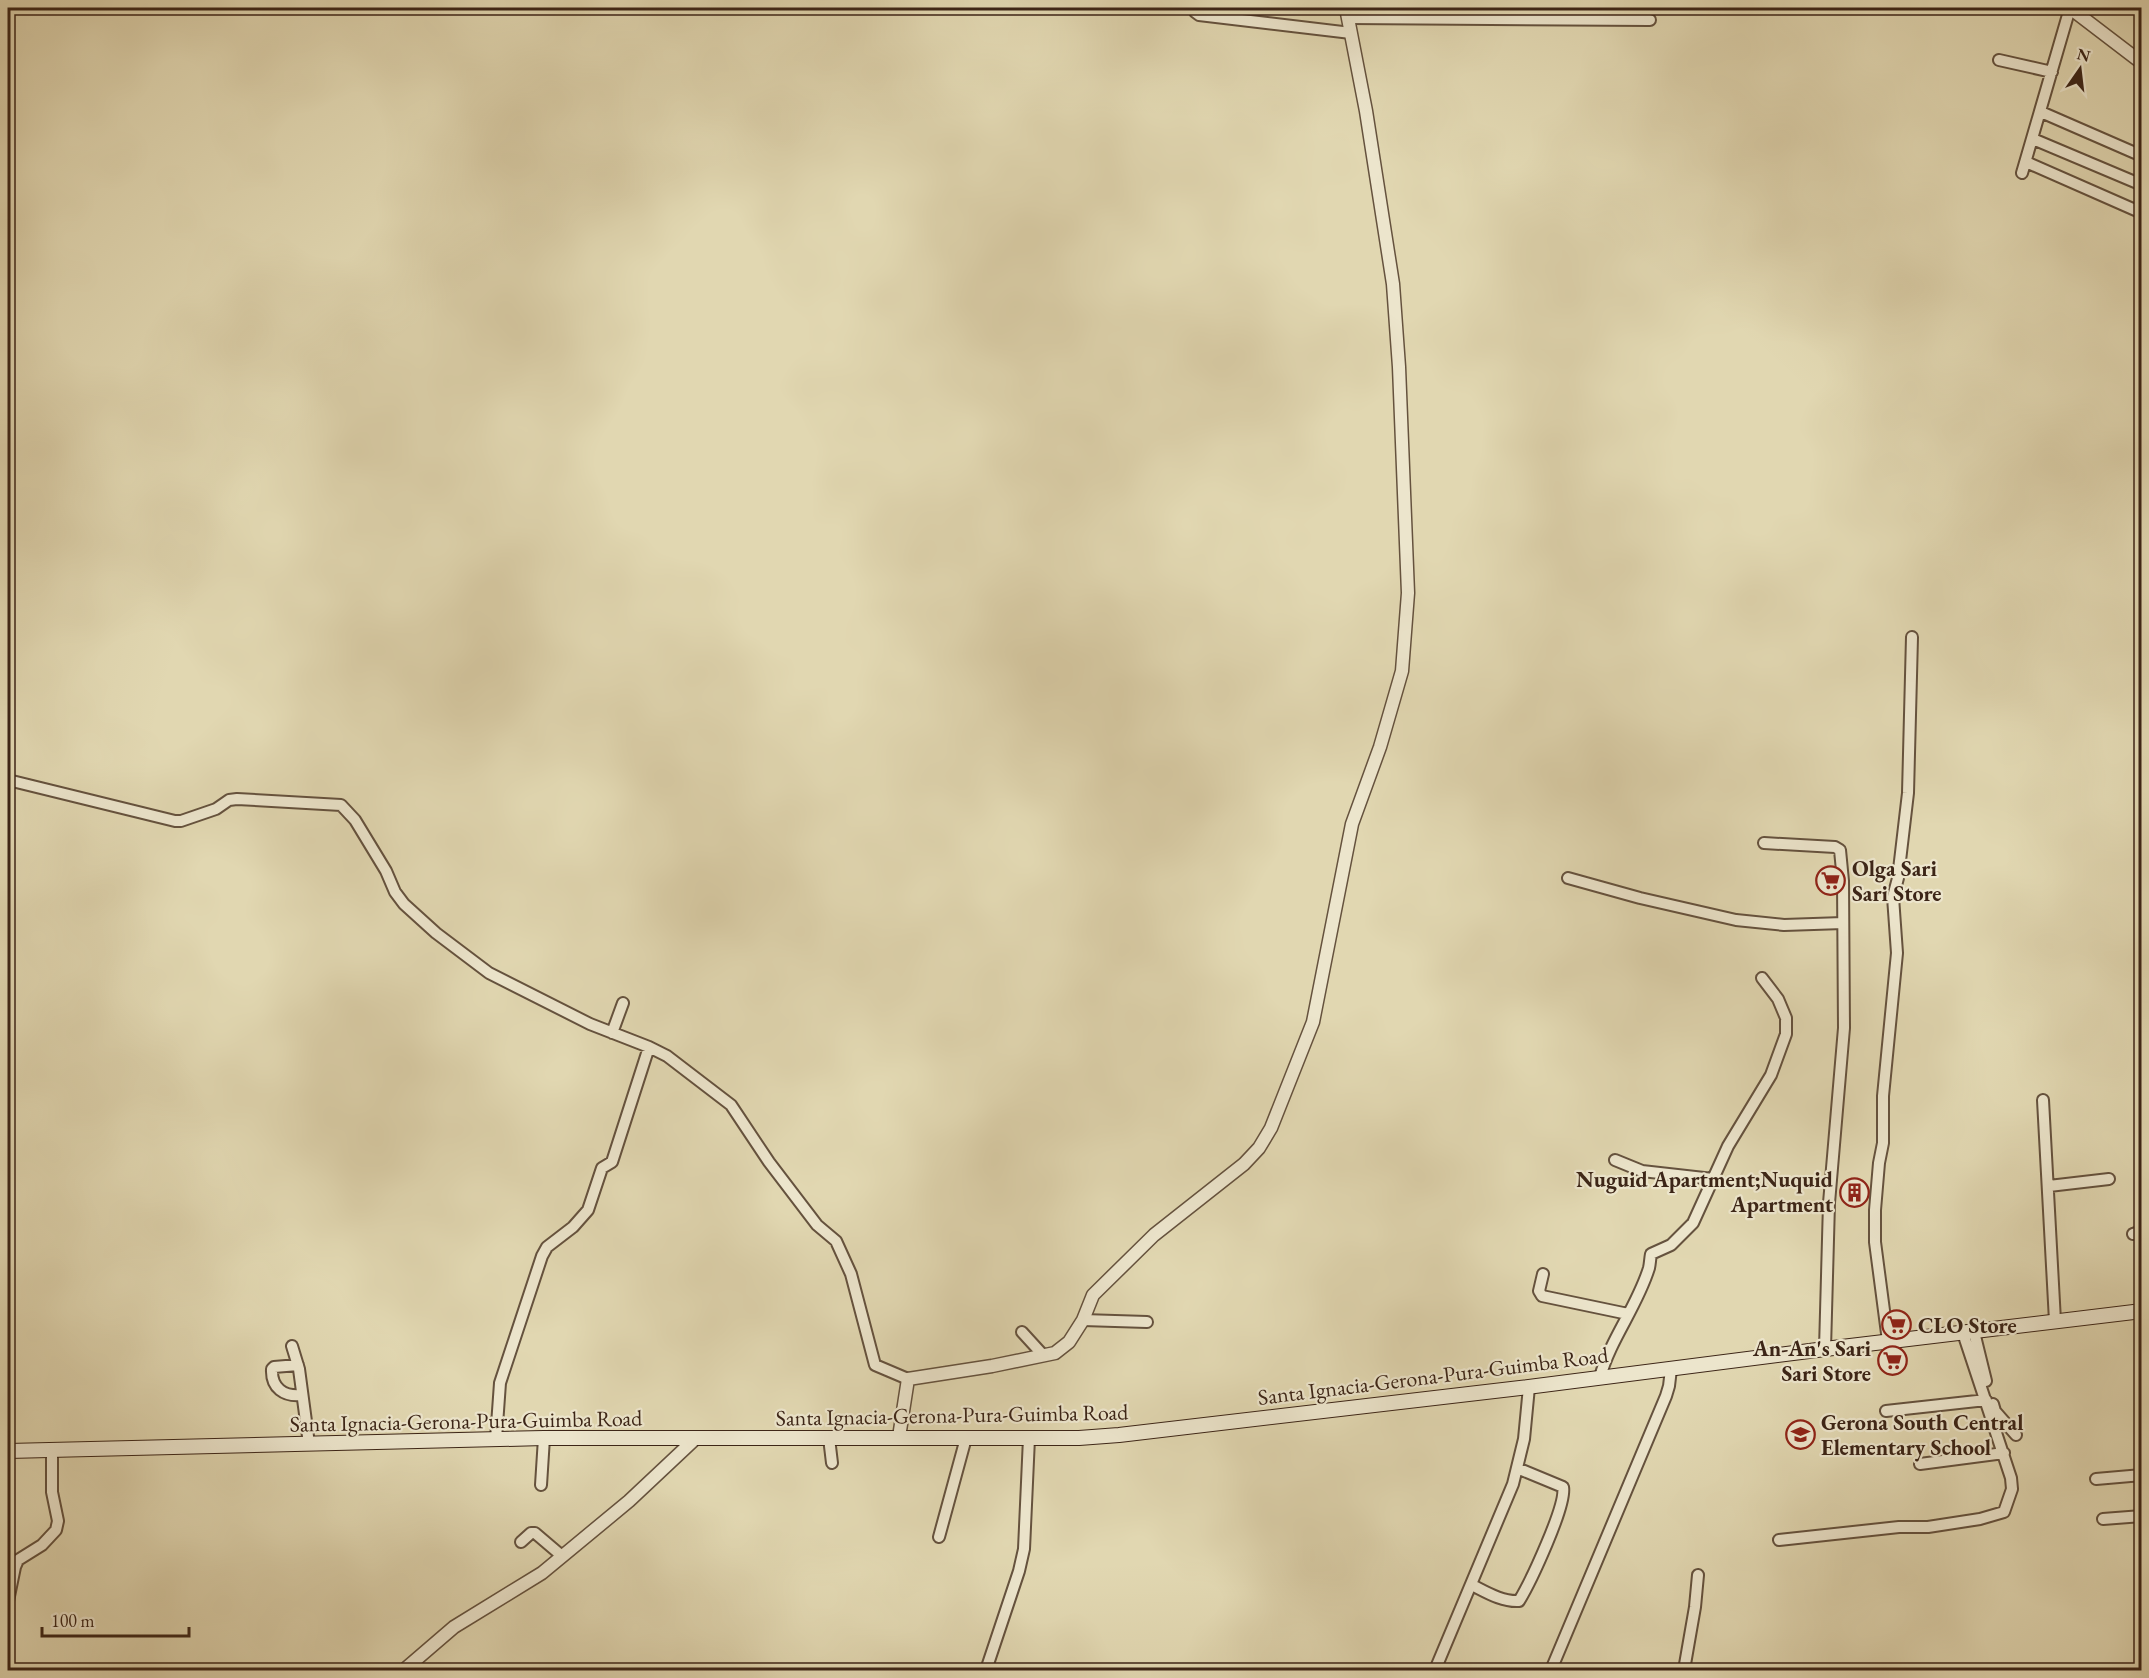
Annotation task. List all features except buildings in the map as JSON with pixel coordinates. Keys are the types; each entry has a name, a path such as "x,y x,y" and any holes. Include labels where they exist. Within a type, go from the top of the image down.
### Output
{"main road":[{"name":"Santa Ignacia-Gerona-Pura-Guimba Road","path":"8,1451 544,1438 1029,1438 1119,1435 2142,1311"}],"street":[{"path":"1194,8 1199,15 1352,33"},
{"path":"2142,63 2070,8 2024,167 2142,213"},
{"path":"8,780 176,821 216,809 229,800 237,799 341,805 355,820 386,871 395,892 436,933 489,973 612,1033 667,1056 731,1105 769,1162 817,1225 836,1241 851,1274 875,1365 908,1378 1055,1353 1064,1348 1083,1320 1093,1295 1154,1235 1244,1164 1259,1148 1271,1128 1313,1022 1352,824 1380,747 1402,671 1408,594 1399,367 1393,284 1366,111 1347,13 1650,21"},
{"path":"1999,60 2052,72"},
{"path":"2041,112 2142,156"},
{"path":"2033,139 2142,185"},
{"path":"1888,1341 1875,1242 1875,1210 1883,1143 1883,1096 1897,953 1893,897 1898,878 1908,793 1912,637"},
{"path":"1764,843 1835,846 1840,850 1844,1028 1829,1203 1825,1348"},
{"path":"1568,878 1640,898 1736,920 1784,925 1843,923"},
{"path":"1600,1377 1605,1359 1649,1266 1651,1254 1671,1245 1690,1228 1728,1146 1771,1075 1786,1034 1784,1010 1762,978"},
{"path":"612,1033 623,1003"},
{"path":"496,1439 500,1383 542,1256 547,1247 573,1227 588,1210 602,1168 612,1162 649,1047"},
{"path":"2043,1100 2055,1321"},
{"path":"1615,1160 1642,1171 1713,1179"},
{"path":"2049,1186 2109,1179"},
{"path":"1543,1274 1539,1291 1542,1296 1628,1314"},
{"path":"1083,1320 1146,1322"},
{"path":"1022,1332 1043,1355"},
{"path":"1779,1540 1899,1527 1928,1527 2004,1512 2008,1506 2012,1489 2004,1453 1986,1400 1968,1332"},
{"path":"1968,1332 1995,1410 2016,1435"},
{"path":"292,1346 298,1365 309,1444"},
{"path":"298,1365 274,1367 272,1376 276,1386 285,1395 302,1395"},
{"path":"1551,1671 1666,1396 1671,1369"},
{"path":"899,1437 908,1378"},
{"path":"1435,1671 1500,1517 1517,1468 1524,1439 1529,1387"},
{"path":"1886,1411 1986,1400"},
{"path":"541,1485 544,1438"},
{"path":"829,1438 832,1463"},
{"path":"939,1537 966,1438"},
{"path":"986,1671 1024,1549 1029,1438"},
{"path":"404,1671 454,1627 542,1573 629,1501 695,1439"},
{"path":"8,1601 18,1560 42,1545 56,1530 58,1521 52,1492 52,1450"},
{"path":"1920,1464 2004,1453"},
{"path":"1472,1585 1494,1596 1519,1602 1549,1537 1563,1500 1563,1487 1517,1468"},
{"path":"2096,1479 2142,1475"},
{"path":"2103,1519 2142,1516"},
{"path":"521,1542 531,1533 535,1533 562,1556"},
{"path":"1684,1671 1698,1575"}],"place":[{"name":"Olga Sari Sari Store","path":"1831,881"},
{"name":"Nuguid Apartment;Nuquid Apartment","path":"1854,1192"},
{"name":"CLO Store","path":"1897,1325"},
{"name":"An-An's Sari Sari Store","path":"1892,1361"},
{"name":"Gerona South Central Elementary School","path":"1800,1435"}]}
